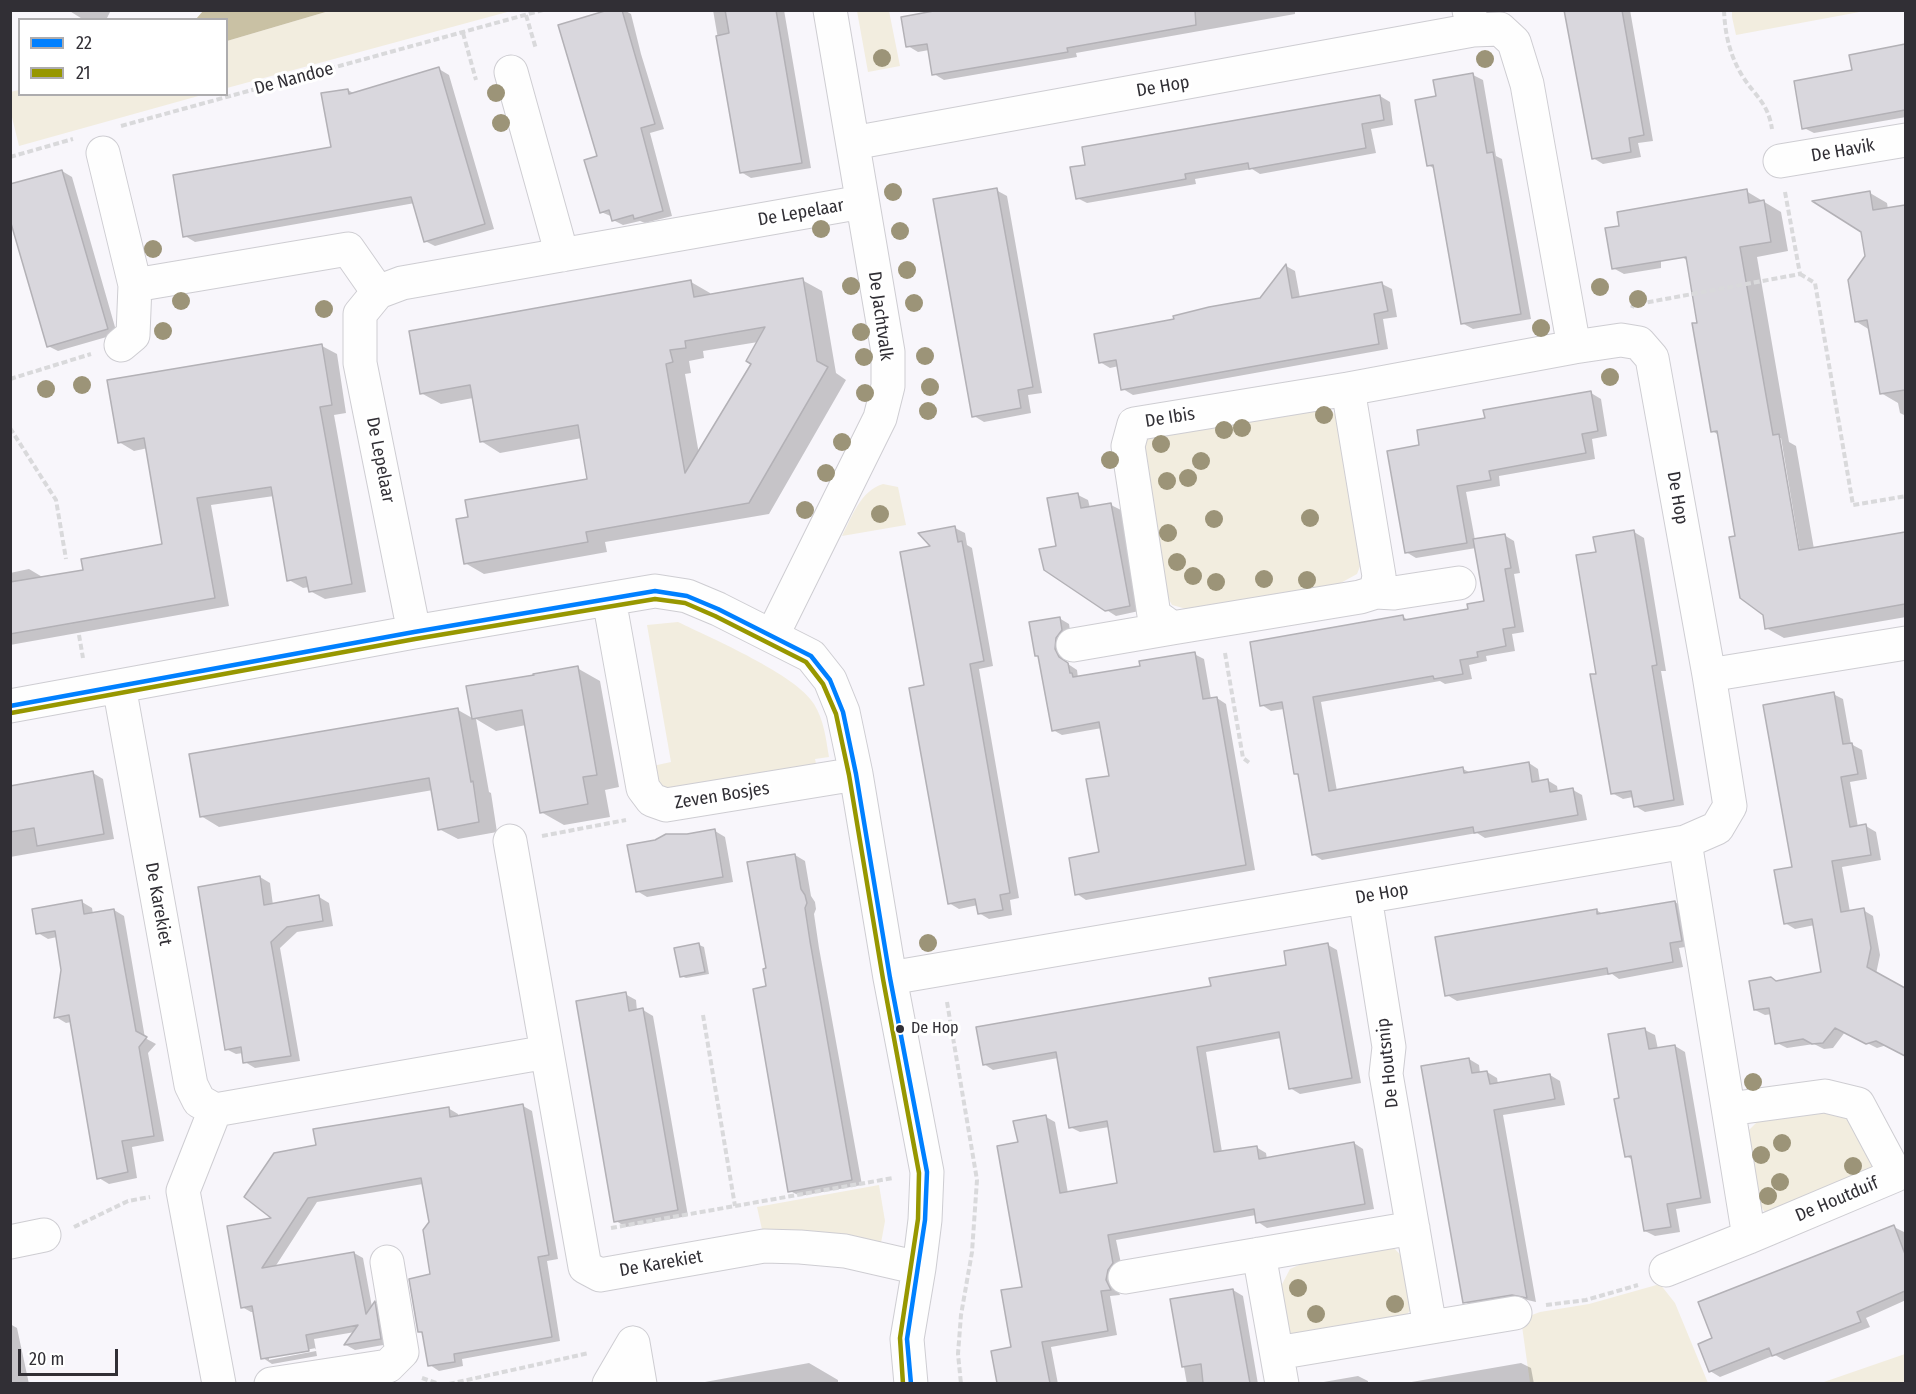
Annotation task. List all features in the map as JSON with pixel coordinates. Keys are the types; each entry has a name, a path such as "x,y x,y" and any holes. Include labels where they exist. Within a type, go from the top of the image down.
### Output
{"street":[{"name":"De Jachtvalk","path":"772,636 880,418 888,386 888,352 830,10"},
{"name":"De Hop","path":"853,143 1471,20 1500,29 1514,42 1527,84 1574,347"},
{"path":"512,72 562,255"},
{"name":"De Havik","path":"1779,161 1905,140"},
{"path":"90,146 135,285 133,335 120,345"},
{"name":"De Lepelaar","path":"414,632 360,363 360,314 378,292 402,284 862,202"},
{"path":"135,285 348,249 378,292"},
{"name":"De Hop","path":"890,978 1685,842 1717,828 1730,806 1652,358 1639,343 1621,340"},
{"path":"1574,347 1621,340"},
{"name":"De Ibis","path":"1172,628 1154,615 1128,446 1134,424 1348,389 1574,347"},
{"path":"1348,389 1379,576 1376,591"},
{"path":"1074,645 1360,597 1376,591 1394,593 1459,583"},
{"path":"10,706 414,632 655,591 687,596 718,609 811,657 830,680 843,712 927,1172 925,1220 907,1339 911,1383"},
{"name":"Zeven Bosjes","path":"609,599 643,788 652,800 666,805 856,774"},
{"path":"1709,675 1905,643"},
{"name":"De Karekiet","path":"119,686 191,1085 199,1101 215,1110"},
{"name":"De Karekiet","path":"510,842 585,1267 600,1275 764,1246 845,1251 919,1268"},
{"path":"1685,842 1749,1237"},
{"name":"De Houtsnip","path":"1365,897 1389,1047 1386,1074 1430,1327"},
{"path":"219,1383 183,1191 215,1110 547,1052"},
{"name":"De Houtduif","path":"1666,1270 1896,1175 1858,1104 1825,1096 1729,1109"},
{"path":"1125,1277 1413,1228"},
{"path":"10,1242 44,1235"},
{"path":"1260,1254 1279,1368 1430,1327 1515,1313"},
{"path":"271,1383 388,1366 402,1352 387,1262"},
{"path":"609,1383 633,1343"},
{"path":"633,1343 639,1383"}],"path":[{"name":"De Nandoe","path":"121,126 543,10"},
{"path":"1724,10 1725,34 1733,61 1744,80 1766,105 1773,129 1800,274"},
{"path":"11,155 90,146"},
{"path":"1621,340 1633,305 1800,274 1815,283 1853,505 1905,496"},
{"path":"10,379 120,345"},
{"path":"10,428 56,500 66,558"},
{"path":"1219,620 1242,758 1251,764"},
{"path":"510,842 635,818 652,800"},
{"path":"703,1015 735,1206"},
{"path":"579,1234 927,1172"},
{"path":"44,1235 75,1227 129,1201 183,1191"},
{"path":"1515,1313 1524,1308 1586,1300 1655,1281 1666,1270"},
{"path":"449,1383 633,1343"}],"shaded area":[{"path":"203,10 329,11 228,41 228,18 197,18"},
{"path":"1732,10 1865,11 1736,35"},
{"path":"329,11 511,11 228,88 228,41"},
{"path":"857,11 889,11 900,66 868,72"},
{"path":"18,90 18,96 198,96 19,146 11,113 10,92"},
{"path":"1327,408 1340,418 1363,559 1357,574 1337,585 1190,610 1172,605 1162,587 1143,454 1146,440 1160,428"},
{"path":"883,484 898,487 906,525 842,536 853,513 868,492"},
{"path":"678,622 752,658 805,693 820,716 829,757 815,759 817,768 677,793 653,784 648,767 671,762 647,625"},
{"path":"1849,1110 1877,1159 1869,1177 1766,1214 1753,1194 1744,1135 1764,1115"},
{"path":"879,1185 885,1221 881,1243 763,1234 757,1207"},
{"path":"1393,1247 1411,1266 1417,1303 1400,1322 1390,1323 1380,1318 1324,1328 1319,1335 1294,1338 1283,1313 1279,1290 1290,1269 1308,1261"},
{"path":"1660,1284 1675,1303 1708,1383 1530,1383 1521,1319 1540,1312 1589,1304"},
{"path":"1905,1354 1905,1383 1821,1383"}],"building":[{"path":"608,10 622,10 655,124 641,128 663,211 634,219 633,215 612,221 609,210 600,213 584,160 597,156 558,25"},
{"path":"725,10 776,10 802,163 740,173 716,36 729,33"},
{"path":"939,10 1195,10 1196,25 1067,48 1068,52 932,75 927,44 906,47 901,17"},
{"path":"1564,10 1622,10 1644,135 1629,138 1631,152 1592,159"},
{"path":"1905,44 1905,110 1802,129 1794,81 1852,70 1849,55"},
{"path":"439,67 485,224 424,242 411,197 183,237 173,175 331,147 321,93 348,89 349,94"},
{"path":"1473,73 1487,153 1493,152 1521,314 1461,324 1433,165 1427,166 1415,100 1436,96 1433,80"},
{"path":"1380,95 1384,120 1362,124 1366,148 1249,169 1248,163 1185,174 1186,179 1076,199 1070,167 1085,165 1082,147"},
{"path":"62,170 108,329 47,347 10,220 10,184"},
{"path":"997,188 1033,387 1018,390 1021,408 972,417 933,199"},
{"path":"1747,189 1749,203 1764,200 1771,242 1740,247 1773,435 1779,434 1799,550 1905,532 1905,604 1765,629 1763,615 1740,598 1729,537 1735,536 1717,431 1711,432 1692,323 1697,323 1686,257 1612,269 1605,228 1619,226 1617,212"},
{"path":"1870,191 1873,210 1905,205 1905,390 1880,394 1867,320 1855,322 1848,280 1865,256 1861,232 1812,201"},
{"path":"1286,264 1292,298 1382,282 1388,311 1374,314 1379,344 1121,390 1116,360 1099,363 1094,334 1174,319 1173,316 1209,307 1260,298"},
{"path":"803,278 817,361 828,367 749,503 586,532 588,542 464,564 456,519 468,517 465,500 587,479 578,425 480,442 470,385 420,394 409,331 691,280 694,297","holes":["765,327 746,361 751,364 685,473 666,364 673,362 670,350 686,348 685,341"]},
{"path":"322,344 332,405 320,407 352,584 309,592 306,577 287,581 271,487 197,498 215,598 10,634 10,582 83,570 81,559 162,544 144,438 118,443 107,380"},
{"path":"1591,391 1598,431 1582,434 1586,453 1489,471 1491,480 1457,486 1467,543 1405,553 1387,451 1419,445 1417,430 1485,418 1483,410"},
{"path":"1078,493 1081,508 1111,503 1130,606 1105,611 1044,570 1039,549 1056,546 1047,498"},
{"path":"955,526 958,542 962,541 984,661 970,664 1010,893 1000,895 1003,910 978,914 975,899 948,904 909,688 924,685 900,552 930,546 918,533"},
{"path":"1634,530 1657,665 1652,666 1674,800 1634,807 1631,791 1611,794 1590,674 1596,674 1576,555 1596,552 1593,537"},
{"path":"1505,534 1511,568 1505,569 1515,627 1503,629 1506,646 1477,652 1478,657 1460,660 1463,674 1434,679 1433,676 1313,697 1329,791 1463,767 1464,773 1529,762 1532,782 1548,779 1550,792 1573,788 1578,815 1474,833 1473,827 1312,855 1298,774 1294,774 1282,702 1260,706 1250,642 1403,615 1404,620 1468,609 1467,604 1484,601 1473,539"},
{"path":"1060,617 1062,630 1056,638 1055,649 1059,657 1068,663 1073,677 1140,666 1139,661 1195,652 1203,699 1217,697 1246,865 1075,895 1069,858 1099,852 1086,779 1109,776 1099,722 1052,731 1029,622"},
{"path":"578,666 597,775 583,777 588,804 540,813 522,710 472,719 466,686"},
{"path":"1834,692 1843,744 1852,743 1858,774 1841,777 1850,827 1866,824 1871,855 1832,861 1841,912 1864,908 1871,948 1867,967 1905,988 1905,1056 1876,1041 1866,1044 1835,1028 1823,1043 1812,1044 1803,1039 1775,1044 1769,1008 1754,1010 1749,981 1771,977 1776,981 1821,972 1812,919 1784,924 1774,870 1792,867 1763,705"},
{"path":"458,708 479,822 438,830 429,778 200,817 189,754"},
{"path":"93,771 104,834 37,846 34,828 10,832 10,786"},
{"path":"715,829 723,877 636,892 627,845 655,840 666,834 687,834"},
{"path":"795,854 801,889 807,903 805,908 810,941 852,1180 788,1192 753,989 766,986 763,969 766,968 747,862"},
{"path":"260,876 264,905 319,895 323,921 287,927 271,942 291,1056 243,1063 241,1047 225,1050 198,887"},
{"path":"82,900 84,914 114,909 136,1031 147,1037 139,1047 154,1136 122,1141 128,1172 97,1179 69,1015 54,1018 61,970 55,931 36,934 32,909"},
{"path":"1675,901 1682,941 1670,943 1673,962 1608,974 1607,968 1445,996 1435,937 1597,909 1597,914"},
{"path":"699,943 705,972 680,977 674,948"},
{"path":"1328,943 1352,1078 1289,1089 1279,1032 1197,1047 1214,1152 1257,1146 1259,1159 1354,1142 1365,1204 1256,1223 1254,1209 1108,1235 1113,1263 1108,1270 1106,1280 1111,1290 1101,1291 1108,1331 1042,1342 1050,1383 997,1383 991,1351 1011,1347 1001,1290 1022,1287 997,1146 1018,1142 1013,1121 1046,1115 1060,1193 1117,1183 1107,1121 1069,1128 1056,1052 983,1065 976,1027 1211,986 1209,978 1286,965 1284,951"},
{"path":"626,992 629,1011 643,1008 678,1210 614,1222 576,1001"},
{"path":"1645,1028 1649,1049 1675,1045 1701,1198 1667,1204 1671,1227 1644,1231 1631,1156 1625,1157 1614,1099 1619,1098 1608,1034"},
{"path":"1469,1058 1472,1073 1487,1071 1490,1084 1550,1074 1555,1099 1494,1110 1527,1298 1512,1295 1463,1303 1421,1066"},
{"path":"523,1104 549,1255 538,1257 552,1337 454,1354 455,1362 428,1366 422,1332 418,1332 409,1279 430,1274 423,1230 429,1222 421,1178 308,1198 262,1268 354,1252 366,1314 375,1301 381,1339 344,1345 358,1325 306,1335 309,1351 261,1359 252,1306 241,1308 227,1226 271,1218 244,1197 274,1153 316,1145 313,1129 449,1107 450,1117"},
{"path":"1894,1225 1905,1254 1905,1291 1857,1312 1861,1322 1772,1356 1769,1348 1709,1372 1698,1344 1712,1338 1698,1302"},
{"path":"1233,1289 1250,1383 1203,1383 1201,1364 1182,1367 1170,1299"}],"transit line":[{"name":"22","path":"10,706 414,632 655,591 687,596 718,609 811,656 830,680 843,712 927,1172 925,1220 907,1339 911,1384"},
{"name":"21","path":"11,713 415,639 655,599 685,603 806,662 823,684 836,714 849,775 883,979 919,1173 918,1219 900,1338 903,1384"}],"place":[{"name":"De Hop","path":"900,1029"}]}
